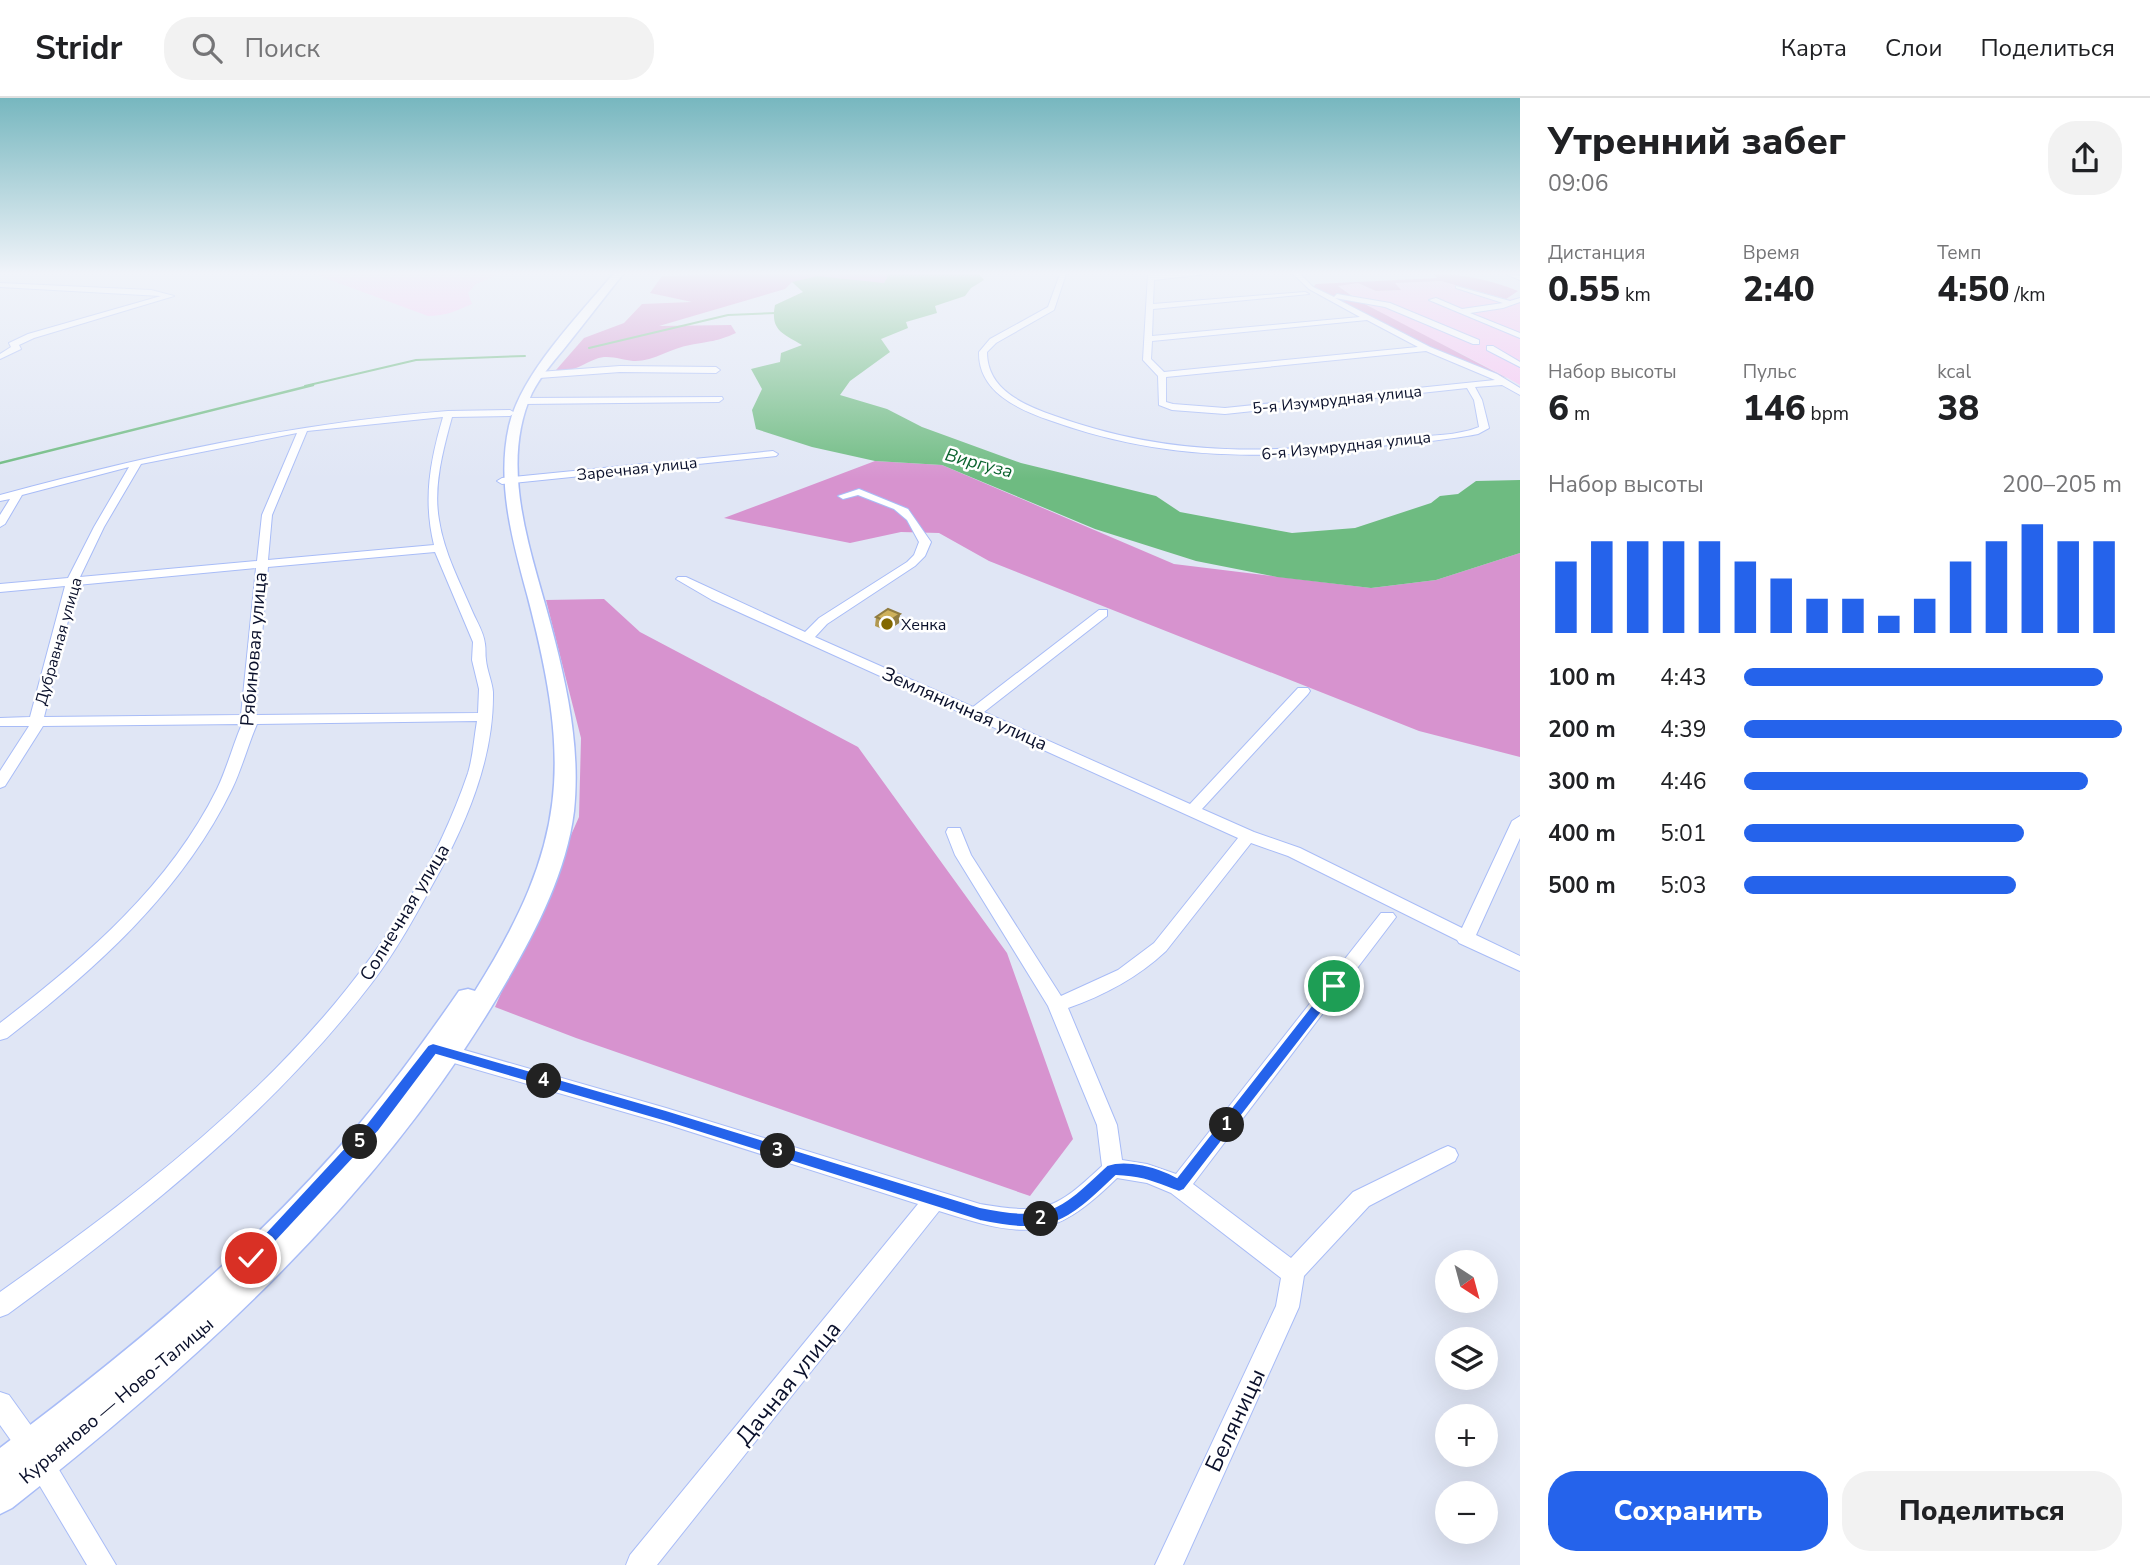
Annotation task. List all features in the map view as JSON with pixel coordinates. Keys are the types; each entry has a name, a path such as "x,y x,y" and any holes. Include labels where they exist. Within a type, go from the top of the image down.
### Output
{"main road":[{"name":"Курьяново — Ново-Талицы","path":"0,1496 36,1456 219,1313 357,1170 516,942 542,884 563,815 566,755 558,692 507,481 516,407 530,375 556,342"},
{"name":"Курьяново — Ново-Талицы","path":"516,407 564,342"},
{"name":"Курьяново — Ново-Талицы","path":"0,1470 36,1456"}],"street":[{"path":"0,357 16,350 18,347 12,345 17,342"},
{"name":"6-я Изумрудная улица","path":"992,342 983,352 983,371 992,384 1028,409 1109,437 1209,453 1264,455 1475,432 1484,428 1478,400 1470,386"},
{"path":"1147,342 1146,360 1162,374 1427,349"},
{"path":"1415,342 1494,376 1520,392"},
{"path":"1490,348 1520,365"},
{"path":"539,374 620,369 716,370"},
{"name":"5-я Изумрудная улица","path":"1162,374 1162,403 1172,407 1225,411 1503,382"},
{"path":"1494,376 1520,379"},
{"path":"0,498 137,463 303,429 516,407 719,399"},
{"name":"Солнечная улица","path":"0,1306 103,1232 218,1137 305,1050 366,978 409,913 449,839 476,772 485,717 486,689 479,660 479,642 461,604 433,519 432,494 437,455 448,414"},
{"name":"Рябиновая улица","path":"0,1033 55,992 109,943 183,859 223,792 239,758 251,720 248,716 267,515 303,429"},
{"name":"Заречная улица","path":"507,481 773,454"},
{"name":"Дубравная улица","path":"0,783 38,722 37,714 72,582 99,527 137,463"},
{"path":"807,637 823,621 911,564 919,556 925,542 904,508 874,500 859,492 843,496"},
{"path":"0,524 18,493"},
{"path":"0,588 441,548"},
{"name":"Земляничная улица","path":"682,579 1248,836 1294,852 1520,964"},
{"path":"976,712 1103,612"},
{"path":"1193,810 1303,691"},
{"path":"0,722 485,717"},
{"path":"1465,939 1520,821"},
{"path":"954,832 963,855 1057,1004 1107,1125 1113,1169"},
{"path":"1057,1004 1116,981 1144,962 1160,947 1248,836"},
{"path":"1179,1186 1387,917"},
{"path":"441,1051 1011,1221 1054,1216 1073,1207 1113,1169 1138,1170 1162,1177 1179,1186 1292,1273 1361,1199 1448,1155"},
{"name":"Дачная улица","path":"640,1565 936,1200"},
{"name":"Беляницы","path":"1169,1565 1287,1307 1293,1282 1292,1273"},
{"path":"0,1404 36,1456 102,1565"}],"shaded area":[{"path":"580,342 706,342 640,361 610,357 573,369 556,370"},
{"path":"1418,342 1439,342 1507,378 1446,357"},
{"path":"1439,342 1520,342 1520,385"},
{"path":"875,461 942,465 1174,564 1371,588 1436,580 1520,553 1520,757 1419,731 989,561 939,533 901,532 850,543 724,518"},
{"path":"604,599 640,632 858,747 1007,953 1073,1139 1030,1196 576,1038 495,1007 579,817 581,738 546,600"}],"water":[{"name":"Виргуза","path":"798,342 883,342 890,352 850,381 840,395 887,409 922,427 1021,463 1156,496 1180,512 1292,533 1355,528 1431,503 1440,496 1458,494 1476,481 1520,480 1520,553 1436,580 1371,588 1277,577 1196,561 1095,529 942,465 875,461 812,447 756,429 752,410 762,389 751,369 780,362 781,353 802,345"}],"building":[{"path":"888,609 900,614 888,622 876,617"}],"waterway":[{"path":"589,348 612,342"},
{"path":"305,386 416,360 525,356"},
{"path":"0,463 313,385"}],"place":[{"name":"Хенка","path":"887,624"}],"route":[{"path":"251,1258 372,1128 433,1049 666,1116 980,1214 1011,1221 1035,1220 1054,1216 1073,1207 1113,1169 1138,1170 1162,1177 1179,1186 1334,986"}]}
